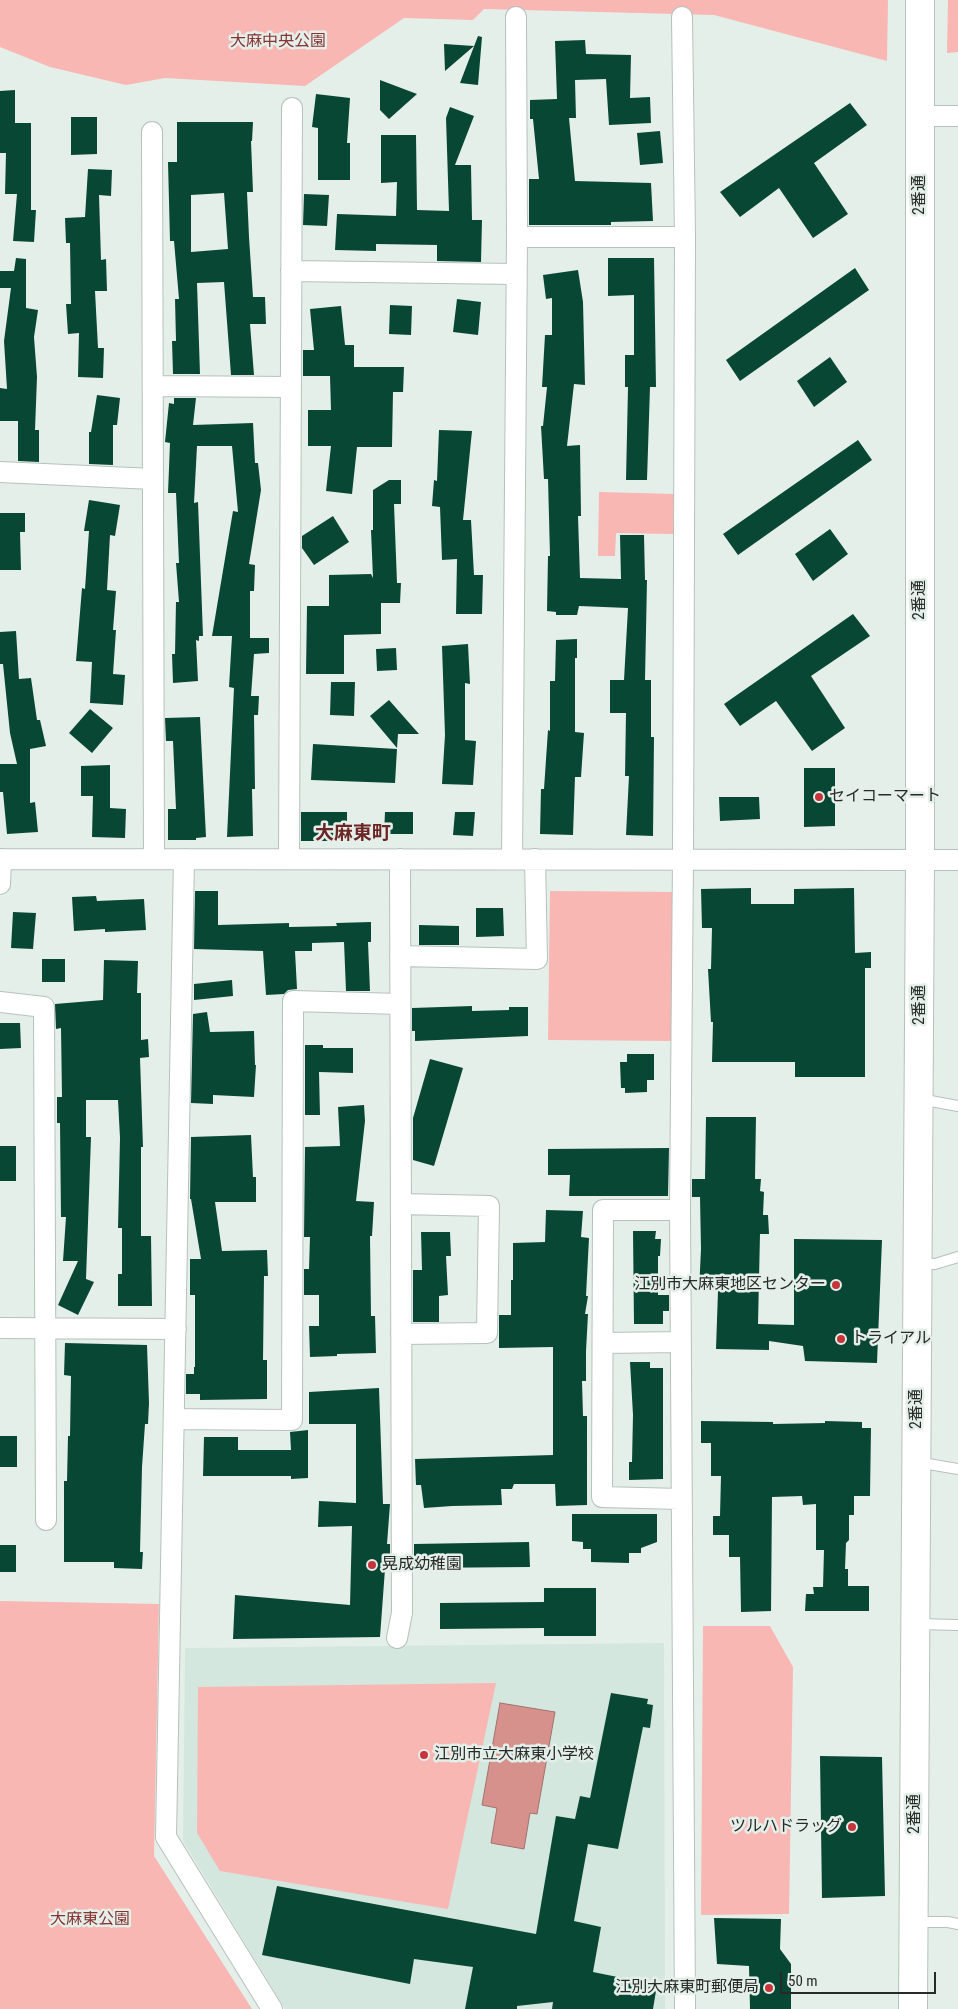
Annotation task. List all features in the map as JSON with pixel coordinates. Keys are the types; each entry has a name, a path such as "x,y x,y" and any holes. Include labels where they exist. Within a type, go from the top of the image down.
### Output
{"main road":[{"name":"2番通","path":"913,2009 920,860 920,0"}],"street":[{"path":"512,859 517,237 516,17"},
{"path":"682,17 685,237 680,1342 685,2009"},
{"path":"289,859 292,108"},
{"path":"920,116 958,116"},
{"path":"152,132 154,859"},
{"path":"517,237 685,237"},
{"path":"291,272 516,274"},
{"path":"153,386 291,387"},
{"path":"0,472 153,479"},
{"path":"0,884 1,859 958,860"},
{"path":"184,859 166,1837 272,2009"},
{"path":"396,1638 402,1613 400,859"},
{"path":"400,956 537,959 535,860"},
{"path":"174,1419 292,1420 293,1001 400,1004"},
{"path":"0,1002 44,1007 46,1520"},
{"path":"401,1204 489,1206 487,1333 401,1334"},
{"path":"680,1210 603,1210 602,1496 681,1499"},
{"path":"0,1328 45,1330 176,1329"},
{"path":"603,1344 680,1342"}],"lane":[{"path":"919,1099 958,1106"},
{"path":"918,1263 934,1264 958,1257"},
{"path":"917,1462 958,1469"},
{"path":"916,1624 958,1625"},
{"path":"914,1922 948,1922 958,1924"}],"shaded area":[{"name":"江別市立大麻東小学校","path":"664,1643 665,2009 285,2009 183,1841 185,1648"},
{"path":"500,1703 555,1712 537,1814 530,1813 524,1849 491,1843 497,1808 482,1805"}],"green space":[{"name":"大麻中央公園","path":"0,0 888,0 887,61 714,15 484,9 473,20 404,18 305,86 165,78 126,85 50,67 0,47"},
{"path":"948,0 958,0 958,52 947,53"},
{"path":"599,492 675,494 674,534 616,533 615,556 598,556"},
{"path":"550,891 677,892 675,1041 548,1040"},
{"name":"大麻東公園","path":"0,1601 159,1604 154,1856 252,2009 0,2009"},
{"path":"703,1626 770,1626 793,1667 789,1914 701,1915"},
{"path":"496,1683 448,1909 220,1871 197,1833 198,1687"}],"building":[{"path":"478,36 482,37 478,85 460,83"},
{"path":"585,40 586,54 631,55 630,98 650,97 651,123 609,125 606,79 575,80 576,118 569,118 575,181 651,183 653,221 611,222 611,225 529,225 529,179 539,179 533,119 530,119 530,100 557,99 555,41"},
{"path":"444,44 474,46 445,71"},
{"path":"380,80 417,94 389,119 380,110"},
{"path":"15,90 15,123 31,123 31,210 36,210 34,242 13,241 17,194 5,194 6,153 0,153 0,91"},
{"path":"316,94 350,98 347,143 350,143 350,180 318,180 318,128 312,127"},
{"path":"850,103 867,125 814,163 848,214 813,238 779,188 740,217 720,192"},
{"path":"450,107 474,116 455,165 471,165 472,220 482,220 481,262 437,261 437,245 376,244 376,251 335,250 337,214 396,216 397,182 381,183 381,135 416,135 417,210 449,211 446,118"},
{"path":"71,117 97,117 97,154 71,155"},
{"path":"177,122 253,122 251,141 253,192 247,192 249,237 253,297 265,297 266,324 250,324 254,375 231,375 224,282 197,283 200,374 173,374 172,341 176,341 175,299 179,299 174,241 170,241 168,162 177,162","holes":["224,193 228,249 191,252 191,195"]},
{"path":"660,131 663,163 640,165 637,133"},
{"path":"88,169 112,170 111,196 99,195 101,260 106,259 107,291 95,291 98,348 104,348 103,378 78,377 79,333 68,334 66,304 71,304 70,243 66,243 65,218 85,217"},
{"path":"304,194 329,195 327,226 303,225"},
{"path":"16,258 26,259 26,308 38,310 34,337 37,377 35,430 39,430 39,462 18,461 18,421 0,421 0,388 7,389 4,341 11,288 0,288 0,271 14,271"},
{"path":"608,258 654,258 656,387 650,387 647,480 626,480 628,387 625,387 625,355 634,355 634,295 608,296"},
{"path":"855,268 869,290 740,381 726,360"},
{"path":"578,270 583,302 585,385 574,384 567,446 580,445 581,516 578,516 580,578 621,579 620,535 644,535 645,580 647,580 645,680 651,680 651,737 654,737 653,836 626,835 629,776 625,776 626,713 610,713 610,680 624,680 628,608 579,606 577,615 556,615 556,612 547,611 548,556 550,556 548,479 544,479 541,426 543,426 547,387 542,387 545,335 552,335 552,298 546,299 543,275"},
{"path":"457,299 481,302 478,335 453,332"},
{"path":"390,305 412,306 411,335 389,334"},
{"path":"341,306 345,345 354,345 354,367 404,367 403,392 393,392 392,447 357,447 352,494 326,491 331,446 308,446 308,410 331,410 330,376 303,376 303,350 314,350 310,309"},
{"path":"830,357 847,382 814,407 797,381"},
{"path":"97,395 120,398 117,425 113,425 113,465 89,464 89,432 91,432"},
{"path":"174,398 196,398 193,425 253,423 255,463 258,463 261,490 249,564 255,565 254,591 250,591 250,638 269,638 269,653 254,654 251,696 259,696 258,715 254,715 255,789 252,789 253,836 227,837 234,688 229,687 232,636 212,636 233,511 238,512 232,446 197,446 194,503 198,502 203,636 199,636 199,641 196,640 198,681 173,683 172,654 175,654 176,602 179,602 176,563 179,563 176,493 168,493 170,443 165,442 169,403 174,404"},
{"path":"439,430 472,431 463,520 471,520 474,575 483,575 482,614 456,614 457,559 442,560 440,507 432,506 434,480 437,481"},
{"path":"858,440 872,460 738,555 723,534"},
{"path":"389,480 401,480 401,504 394,504 397,583 401,583 400,603 381,603 381,634 344,635 344,674 306,674 307,606 329,606 329,575 371,574 373,578 371,530 373,530 373,490"},
{"path":"89,500 120,505 115,536 110,535 107,590 116,591 113,630 116,630 113,674 125,675 123,705 90,703 92,662 76,661 82,588 85,589 89,531 84,531"},
{"path":"0,513 25,513 25,532 20,532 21,570 0,570"},
{"path":"333,516 349,542 314,565 302,548 302,536"},
{"path":"830,529 848,554 813,581 795,554"},
{"path":"853,614 870,636 811,676 845,728 812,751 776,701 740,726 724,704"},
{"path":"16,631 19,679 31,678 37,720 40,720 46,746 30,749 30,803 35,802 38,832 7,834 3,792 0,792 0,764 17,764 10,733 3,664 0,664 0,632"},
{"path":"577,639 577,658 575,658 575,732 584,733 581,777 575,777 573,835 540,834 541,789 544,789 548,730 550,731 550,681 555,681 556,640"},
{"path":"468,644 470,684 465,683 465,740 476,741 473,785 442,784 445,735 442,646"},
{"path":"396,648 397,670 377,671 376,649"},
{"path":"331,682 355,682 354,716 330,715"},
{"path":"389,700 419,734 398,734 397,748 370,716"},
{"path":"90,709 113,728 92,753 69,733"},
{"path":"200,717 206,837 196,838 196,840 168,840 168,809 176,809 173,741 166,741 165,718"},
{"path":"313,744 397,749 395,783 311,780"},
{"path":"110,765 110,808 126,809 125,838 92,837 93,796 81,796 81,766"},
{"name":"セイコーマート","path":"804,768 835,768 835,826 804,827"},
{"path":"719,797 759,797 760,819 720,821"},
{"path":"301,812 347,812 347,841 301,841"},
{"path":"385,812 413,812 413,834 384,834"},
{"path":"455,812 475,812 473,836 453,835"},
{"path":"751,888 751,904 794,904 794,889 854,888 855,953 871,952 871,968 865,968 865,1077 795,1077 795,1062 712,1062 713,1022 711,1022 708,969 711,969 712,928 702,928 701,889"},
{"path":"195,891 218,891 218,925 289,923 289,927 337,926 336,923 371,922 371,942 368,942 370,991 346,991 344,942 312,943 312,951 295,951 297,989 288,990 284,994 266,995 263,951 194,949"},
{"path":"96,896 97,901 144,899 146,930 105,932 105,929 74,931 72,897"},
{"path":"476,908 503,908 504,936 476,937"},
{"path":"13,912 36,913 33,949 11,948"},
{"path":"419,925 459,926 459,945 419,945"},
{"path":"42,959 65,959 65,982 42,982"},
{"path":"104,960 138,961 137,993 141,993 141,1040 148,1039 149,1057 140,1058 143,1147 141,1147 141,1236 151,1236 152,1306 118,1306 118,1274 122,1274 122,1228 118,1228 120,1138 118,1100 86,1100 86,1137 91,1137 86,1279 94,1282 78,1315 58,1305 78,1261 63,1261 66,1217 61,1217 60,1123 57,1123 57,1097 62,1097 61,1028 56,1029 55,1004 103,1000"},
{"path":"232,980 233,996 194,1000 194,984"},
{"path":"472,1006 472,1011 509,1010 509,1007 528,1007 528,1036 415,1041 415,1031 412,1031 412,1008"},
{"path":"207,1012 210,1032 254,1031 256,1065 254,1097 213,1095 213,1104 191,1103 193,1014"},
{"path":"0,1023 20,1023 21,1048 0,1049"},
{"path":"305,1045 323,1045 323,1048 353,1048 353,1073 319,1072 320,1115 305,1115"},
{"path":"627,1054 654,1054 654,1080 647,1080 647,1092 625,1093 625,1088 621,1088 620,1062 627,1062"},
{"path":"430,1059 463,1068 434,1166 413,1160 413,1118"},
{"path":"364,1105 365,1121 356,1201 374,1202 372,1236 370,1236 371,1316 375,1316 376,1353 310,1357 309,1326 319,1326 319,1295 304,1295 304,1269 309,1269 310,1237 304,1237 305,1147 340,1146 338,1107"},
{"path":"706,1117 756,1117 755,1179 761,1179 760,1191 764,1192 763,1215 768,1215 769,1234 760,1234 758,1324 794,1325 794,1239 882,1240 877,1363 805,1361 803,1346 769,1341 769,1350 716,1349 718,1291 699,1291 701,1249 700,1197 692,1197 692,1179 705,1179"},
{"path":"251,1135 253,1177 256,1177 256,1202 215,1202 222,1251 267,1250 268,1276 264,1276 263,1360 267,1360 267,1399 200,1400 200,1394 186,1394 186,1374 194,1374 195,1367 195,1295 190,1295 190,1259 201,1259 190,1199 191,1137"},
{"path":"0,1146 16,1146 16,1181 0,1181"},
{"path":"669,1148 668,1196 569,1196 570,1175 548,1175 548,1149"},
{"path":"546,1210 583,1211 581,1237 589,1238 586,1296 588,1296 585,1314 588,1314 586,1381 582,1381 583,1416 587,1416 587,1505 556,1506 555,1484 514,1484 512,1489 501,1489 502,1505 424,1508 421,1485 416,1485 415,1459 553,1455 553,1347 499,1348 499,1315 511,1315 513,1243 545,1242"},
{"path":"633,1231 656,1231 655,1239 661,1239 660,1256 658,1256 658,1295 669,1295 669,1311 663,1311 663,1324 634,1324"},
{"path":"421,1232 450,1232 451,1256 446,1256 448,1295 439,1296 439,1322 413,1322 413,1270 422,1270"},
{"path":"65,1343 147,1345 149,1403 148,1424 145,1424 142,1467 140,1552 143,1552 142,1569 114,1568 114,1562 64,1562 64,1481 67,1481 68,1436 70,1436 71,1376 64,1375"},
{"path":"630,1362 650,1362 650,1368 663,1368 663,1479 629,1480 629,1462 632,1462 633,1415"},
{"path":"379,1388 383,1504 390,1504 387,1544 390,1544 390,1569 385,1569 380,1637 233,1639 235,1595 350,1605 352,1526 318,1527 319,1501 356,1503 356,1424 309,1424 309,1392"},
{"path":"701,1421 773,1422 773,1424 825,1423 825,1421 862,1422 862,1428 871,1428 870,1496 854,1496 854,1515 849,1515 849,1540 846,1543 845,1569 848,1569 848,1586 869,1586 869,1611 805,1611 806,1594 814,1594 813,1587 823,1587 824,1550 816,1550 816,1504 803,1505 802,1496 772,1497 771,1611 741,1612 740,1557 729,1557 729,1535 713,1535 713,1516 720,1516 721,1476 711,1476 711,1443 701,1443"},
{"path":"308,1430 308,1478 291,1479 291,1476 203,1476 204,1437 238,1437 238,1450 291,1450 290,1432"},
{"path":"0,1436 17,1436 17,1467 0,1467"},
{"path":"572,1514 657,1514 657,1542 641,1548 641,1553 629,1553 629,1563 591,1562 591,1549 583,1549 583,1542 572,1541"},
{"path":"529,1542 530,1567 414,1568 414,1544"},
{"path":"0,1545 16,1545 16,1572 0,1572"},
{"path":"544,1588 596,1588 596,1636 544,1636 544,1628 440,1629 440,1603 544,1602"},
{"path":"611,1693 648,1699 647,1704 653,1705 650,1728 643,1727 618,1849 588,1844 574,1921 601,1927 593,1972 657,1985 653,2009 552,2009 553,2002 517,2006 517,2009 465,2009 473,1967 414,1959 410,1984 262,1955 277,1886 536,1934 556,1816 575,1819 580,1796 590,1798"},
{"name":"ツルハドラッグ","path":"820,1756 882,1757 885,1896 822,1898"},
{"path":"714,1918 781,1919 780,1949 791,1964 791,2009 750,2009 749,1966 717,1964"}],"place":[{"name":"セイコーマート","path":"819,797"},
{"name":"江別市大麻東地区センター","path":"836,1285"},
{"name":"トライアル","path":"841,1339"},
{"name":"晃成幼稚園","path":"372,1565"},
{"name":"江別市立大麻東小学校","path":"424,1755"},
{"name":"ツルハドラッグ","path":"852,1827"},
{"name":"江別大麻東町郵便局","path":"769,1988"}],"district":[{"name":"大麻東町","path":"353,834"}]}
